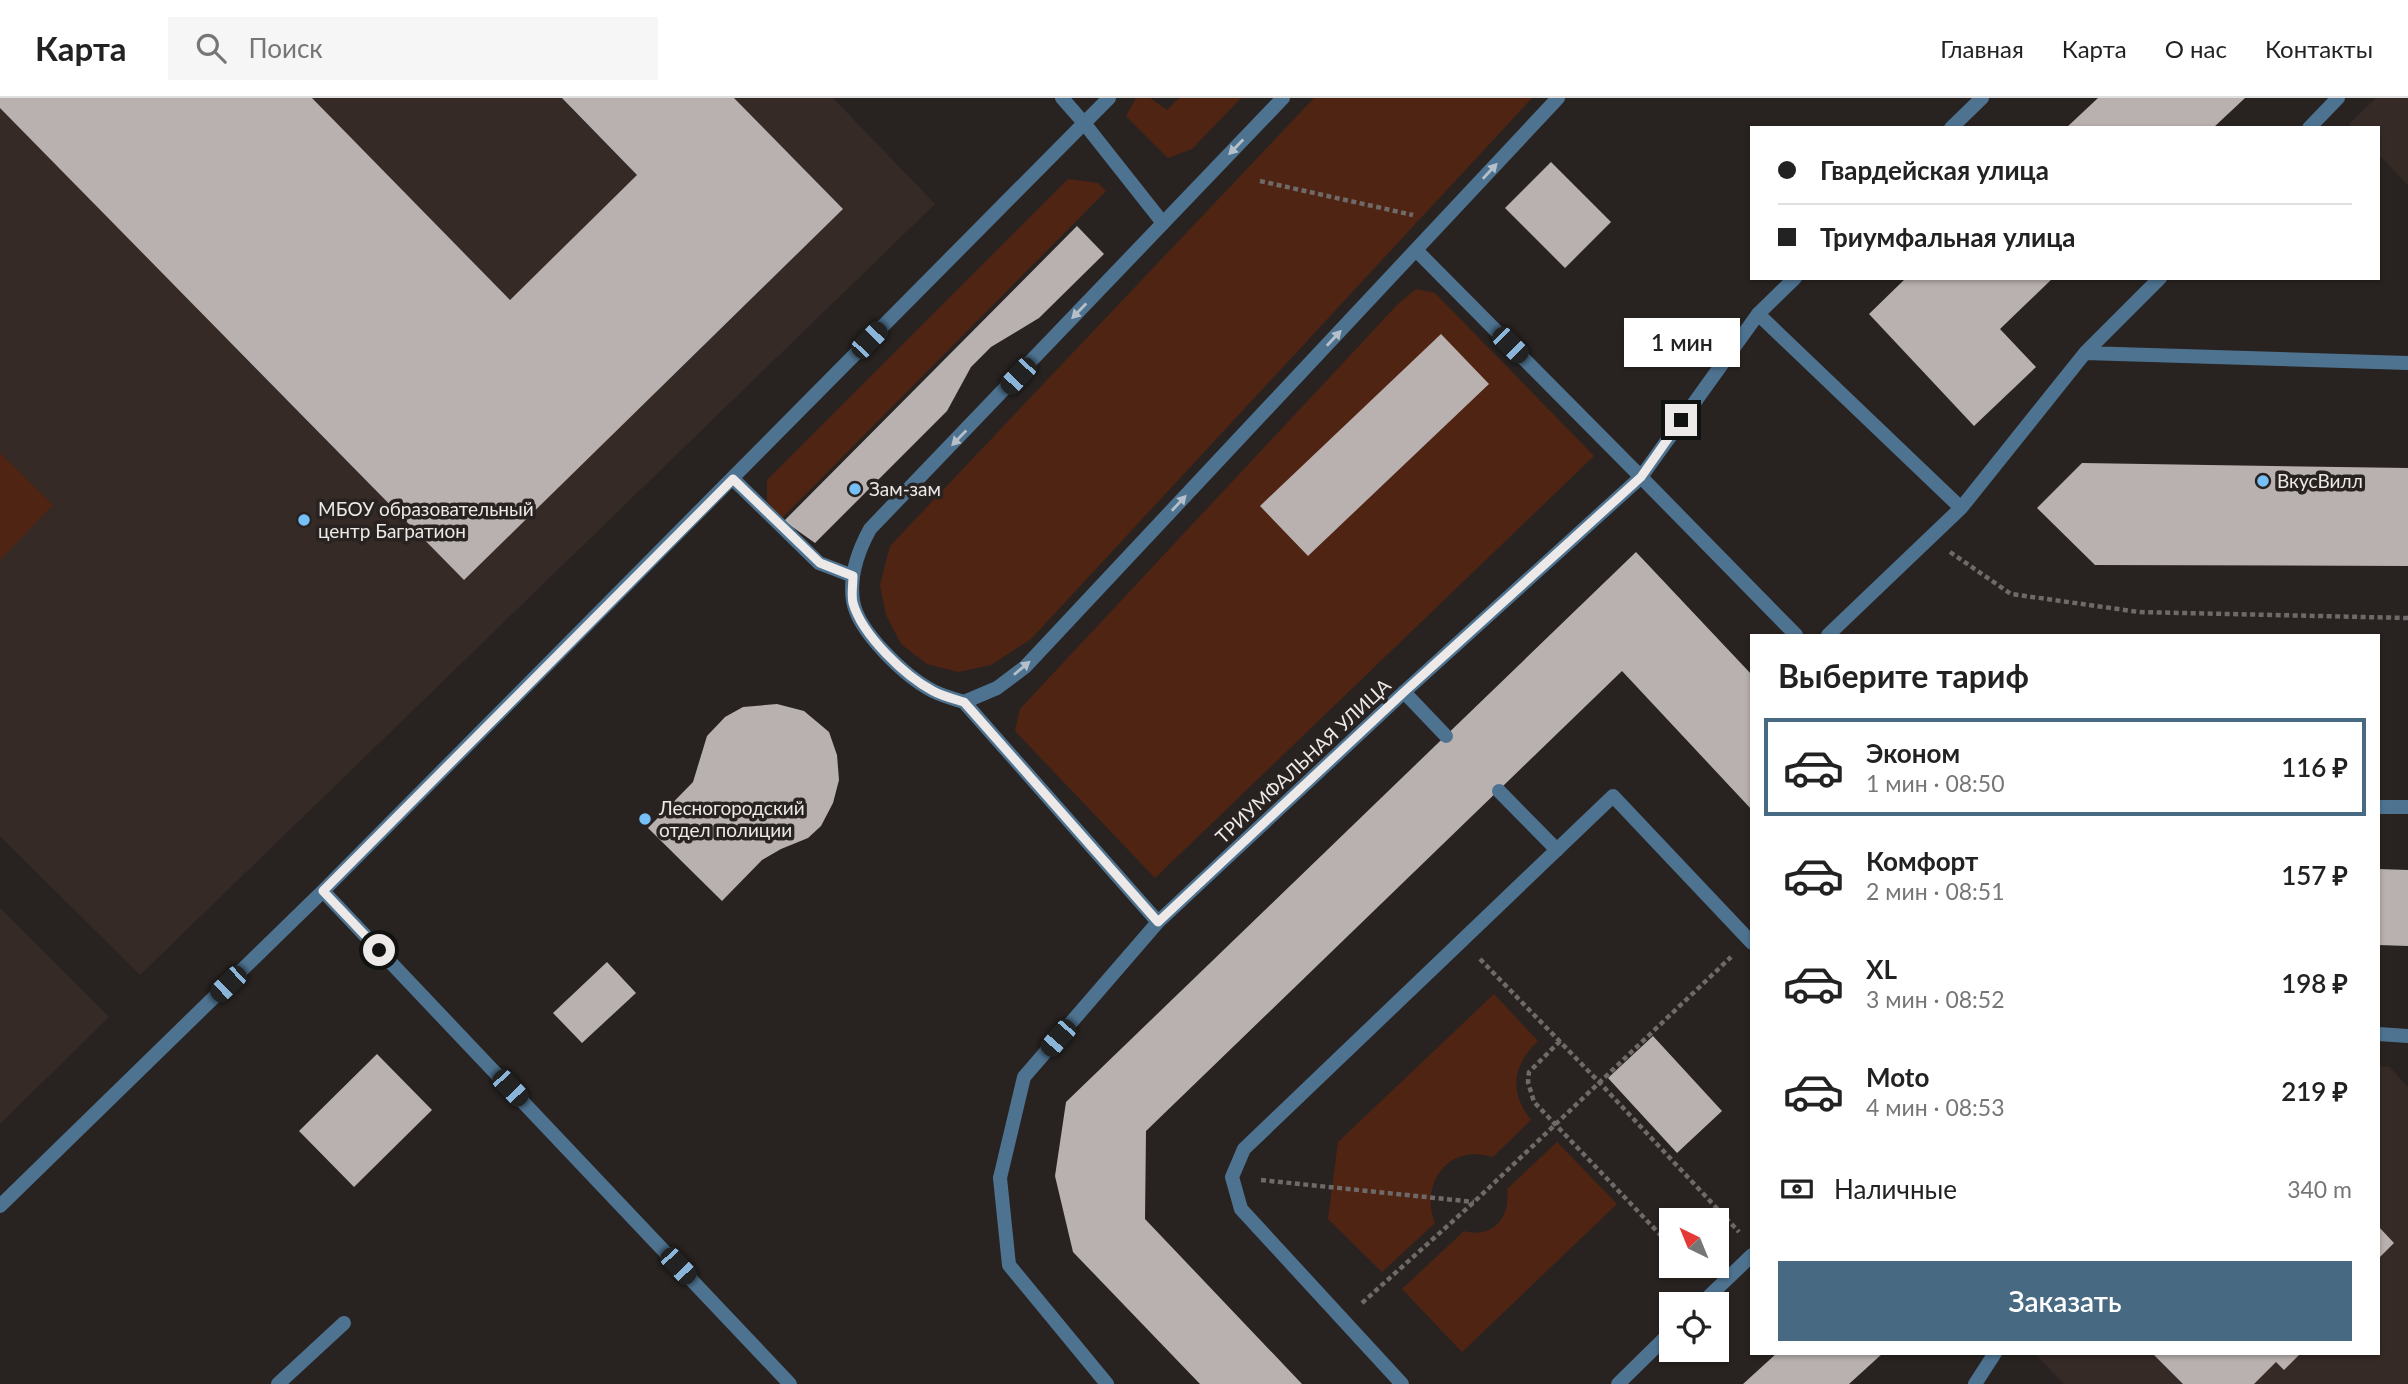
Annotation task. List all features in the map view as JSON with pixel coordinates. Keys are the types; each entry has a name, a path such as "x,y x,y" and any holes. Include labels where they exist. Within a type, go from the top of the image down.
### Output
{"street":[{"path":"1062,98 1163,223"},
{"path":"0,1206 323,891 1109,98"},
{"path":"1158,922 964,702 933,691 907,673 883,649 862,624 853,602 853,576 858,551 870,529 1283,98"},
{"path":"964,702 997,688 1025,667 1558,98"},
{"path":"1953,126 1982,98"},
{"path":"2311,126 2338,98"},
{"path":"1416,250 1795,634"},
{"name":"ТРИУМФАЛЬНАЯ УЛИЦА","path":"1107,1384 1009,1265 1000,1178 1024,1077 1158,922 1404,692 1641,477 1758,314 1793,280"},
{"path":"1829,634 1961,508 2085,353 2158,280"},
{"path":"1758,314 1961,508"},
{"path":"2085,353 2408,363"},
{"path":"733,479 820,563 853,576"},
{"path":"1404,692 1446,736"},
{"path":"1499,791 1557,850"},
{"path":"1402,1384 1241,1209 1232,1178 1244,1149 1613,796 1750,942"},
{"path":"2380,807 2408,807"},
{"path":"323,891 790,1384"},
{"path":"2380,1034 2408,1036"},
{"path":"1713,1292 1750,1257"},
{"path":"278,1384 344,1324"},
{"path":"1618,1384 1659,1344"},
{"path":"1975,1384 1994,1355"}],"path":[{"path":"1260,181 1443,222"},
{"path":"1929,538 2011,594 2139,612 2408,618"},
{"path":"1462,940 1742,1235"},
{"path":"1343,1320 1474,1202 1750,942"},
{"path":"1560,1041 1529,1072 1528,1082 1534,1102 1659,1233"},
{"path":"1232,1178 1474,1202"}],"shaded area":[{"name":"МБОУ образовательный центр Багратион","path":"0,98 833,98 935,204 140,975 0,836"},
{"path":"1136,98 1150,98 1167,110 1179,98 1241,98 1192,149 1168,158 1126,116"},
{"path":"1314,98 1532,98 1031,639 991,665 958,672 927,664 901,644 886,615 880,585 890,546"},
{"path":"2376,98 2408,98 2408,185 2380,156 2380,126 2349,124"},
{"path":"1068,179 1098,183 1106,191 781,519 767,501 767,480"},
{"path":"1416,289 1435,293 1594,456 1155,878 1015,731 1020,709 1398,304"},
{"path":"0,453 53,505 0,560"},
{"path":"0,908 109,1017 0,1124"},
{"path":"1494,994 1538,1041 1523,1060 1517,1079 1519,1099 1531,1120 1493,1157 1476,1154 1463,1156 1452,1160 1443,1168 1437,1177 1431,1199 1435,1223 1382,1272 1328,1219 1338,1142"},
{"path":"2380,1066 2390,1067 2408,1087 2408,1384 2064,1384 2036,1355 2380,1355"},
{"path":"1557,1142 1617,1204 1462,1352 1402,1289 1464,1231 1484,1232 1498,1224 1506,1208 1507,1189"}],"building":[{"path":"0,98 312,98 510,300 637,175 562,98 734,98 843,209 464,580 0,108"},
{"path":"2098,98 2245,98 2215,126 2068,126"},
{"path":"1551,162 1611,222 1565,268 1505,208"},
{"path":"1077,226 1104,254 1039,318 991,347 971,367 947,411 815,543 784,521"},
{"path":"1904,280 2051,280 2000,329 2036,367 1974,426 1869,314"},
{"path":"1441,334 1489,384 1308,556 1260,506"},
{"path":"2082,463 2408,468 2408,566 2095,565 2037,508"},
{"path":"1636,552 1750,673 1750,808 1622,671 1146,1131 1145,1219 1302,1384 1200,1384 1073,1252 1055,1176 1066,1102"},
{"path":"777,704 804,711 829,732 837,755 839,780 833,803 821,826 808,838 762,860 722,901 648,828 693,782 707,736 725,717 743,707"},
{"path":"2380,869 2408,870 2408,946 2380,945"},
{"path":"607,962 636,993 582,1043 553,1013"},
{"path":"1653,1036 1722,1111 1677,1153 1608,1078"},
{"path":"377,1054 432,1110 354,1187 299,1131"},
{"path":"2380,1228 2394,1243 2380,1257"},
{"path":"1775,1355 1881,1355 1849,1384 1743,1384"},
{"path":"2154,1355 2299,1355 2284,1370 2276,1362 2254,1384 2183,1384"}],"place":[{"name":"ВкусВилл","path":"2263,481"},
{"name":"Зам-зам","path":"855,489"},
{"name":"МБОУ образовательный центр Багратион","path":"304,520"},
{"name":"Лесногородский отдел полиции","path":"645,819"}],"route":[{"path":"379,950 323,891 733,479 820,563 853,576 853,602 862,624 883,649 907,673 933,691 964,702 1158,922 1404,692 1641,477 1681,420"}]}
